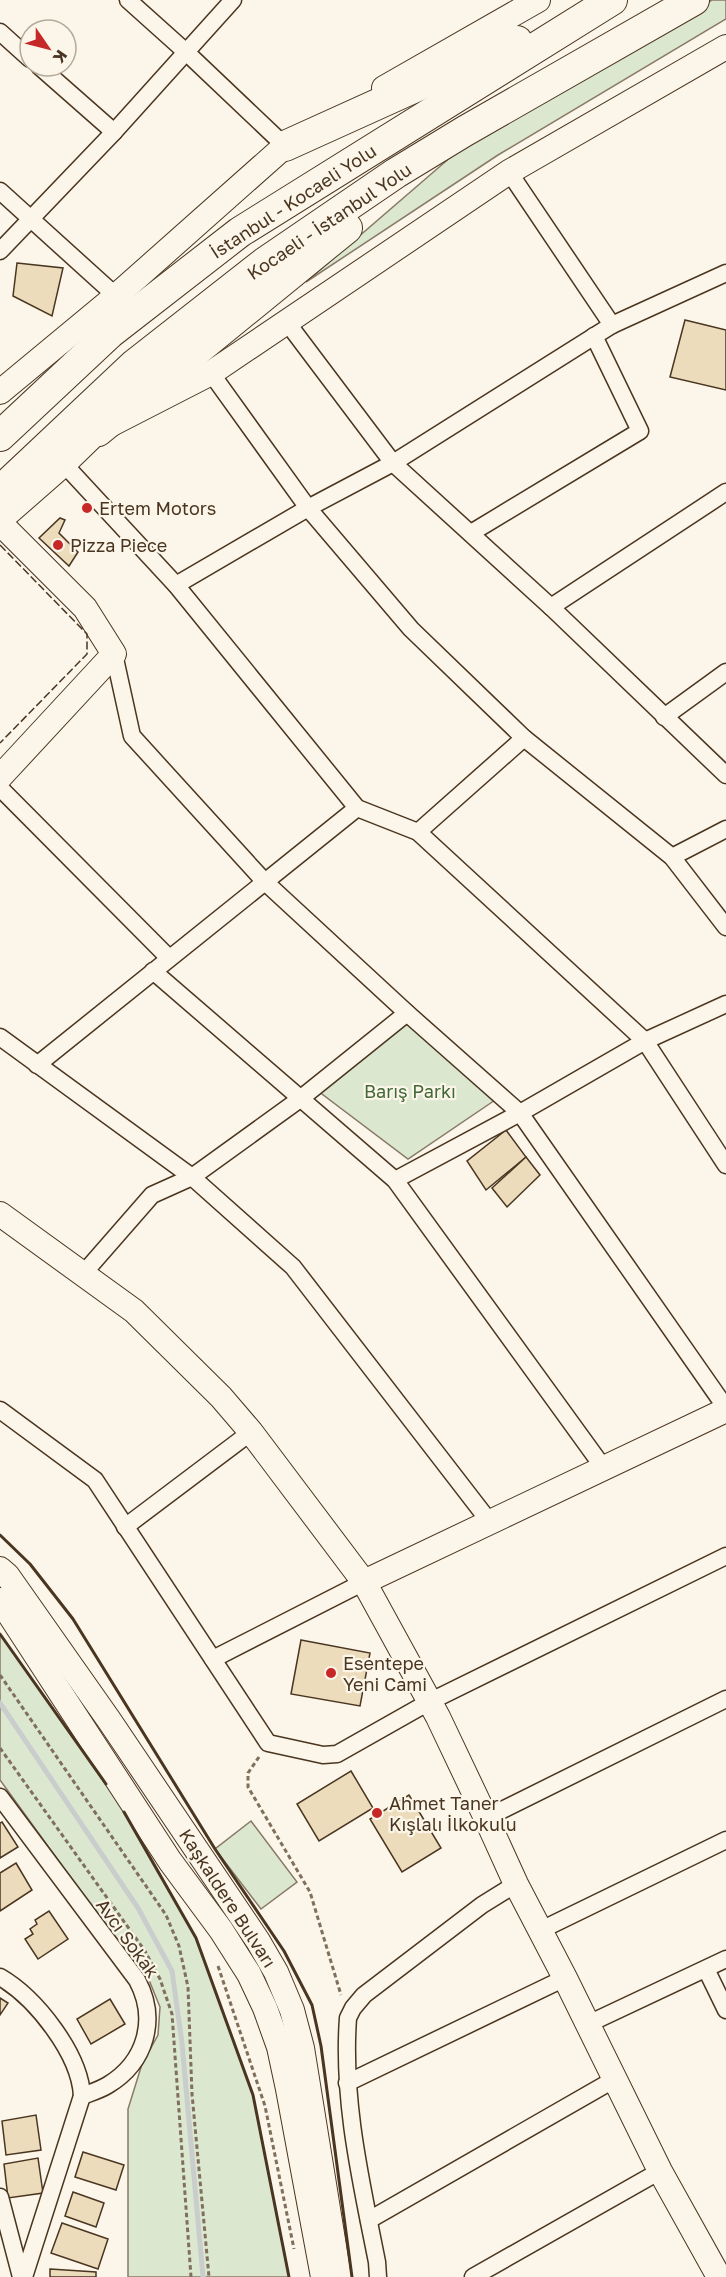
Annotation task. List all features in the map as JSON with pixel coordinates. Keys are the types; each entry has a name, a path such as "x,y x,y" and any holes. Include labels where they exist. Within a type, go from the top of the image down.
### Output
{"highway":[{"path":"285,146 609,0"},
{"name":"İstanbul - Kocaeli Yolu","path":"0,436 110,333 240,232 609,0"},
{"name":"Kocaeli - İstanbul Yolu","path":"0,491 135,364 264,263 396,173 694,0"},
{"path":"98,431 465,131"}],"main road":[{"path":"0,392 116,296 285,146 538,0"},
{"path":"0,777 114,654 85,608 0,522 98,431 211,373 508,172 726,48"},
{"path":"0,1215 134,1311 221,1397 251,1432 364,1582 429,1702 516,1884 715,2276"},
{"path":"364,1582 726,1409"},
{"name":"Kaşkaldere Bulvarı","path":"0,1569 7,1575 109,1720 252,1932 276,1972 292,2010 302,2048 339,2277"},
{"name":"Kaşkaldere Bulvarı","path":"0,1600 170,1861 249,1974 265,2008 279,2047 323,2277"}],"street":[{"path":"128,0 285,146"},
{"path":"0,251 114,132 233,0"},
{"path":"0,32 18,48"},
{"path":"53,78 114,132"},
{"path":"508,172 612,325"},
{"path":"0,191 116,296"},
{"path":"176,585 308,508 393,463 612,325 726,273"},
{"path":"286,321 393,463 551,607 726,776"},
{"path":"471,533 640,431 594,336"},
{"path":"211,373 308,508 411,629 524,738 672,857 726,927"},
{"path":"64,464 176,585 357,808 418,832 645,1041 726,1165"},
{"path":"551,607 726,492"},
{"path":"114,654 132,736 264,881 520,1113 726,1409"},
{"path":"664,717 726,672"},
{"path":"418,832 524,738"},
{"path":"0,788 169,958"},
{"path":"37,1065 357,808"},
{"path":"672,857 726,829"},
{"path":"153,971 395,1180 603,1467"},
{"path":"395,1180 520,1113 645,1041 726,1004"},
{"path":"83,1274 152,1195 192,1177 300,1099 407,1013"},
{"path":"0,1037 192,1177 293,1267 489,1521"},
{"path":"0,1410 95,1480 268,1743 323,1755 337,1755 429,1702 726,1556"},
{"path":"125,1527 251,1432"},
{"path":"213,1659 364,1582"},
{"path":"486,1818 726,1699"},
{"name":"Avcı Sokak","path":"0,1797 137,1980 145,1995 149,2023 143,2043 135,2058 123,2073 107,2085 82,2096"},
{"path":"541,1930 726,1840"},
{"path":"378,2277 350,2119 347,2083 348,2018 364,1995 482,1905 516,1884"},
{"path":"588,2024 726,1959"},
{"path":"0,1966 6,1981 43,2017 67,2048 81,2081 82,2096 23,2277"},
{"path":"706,1969 726,2010"},
{"path":"347,2083 565,1978"},
{"path":"369,2220 615,2079"},
{"path":"473,2277 660,2171"},
{"path":"0,2198 23,2277"}],"path":[{"path":"268,1743 248,1773 248,1787 310,1892 348,2018"},
{"path":"215,1960 265,2106 296,2254"}],"green space":[{"path":"712,0 726,0 726,19 498,155 306,282 474,137"},
{"name":"Barış Parkı","path":"413,1018 501,1096 408,1159 318,1091"},
{"path":"0,1634 108,1786 196,1938 253,2095 289,2277 128,2277 128,2109 142,2064 158,2035 160,2007 149,1980 105,1925 0,1780"},
{"path":"251,1821 297,1882 261,1909 215,1849"}],"building":[{"path":"17,263 63,268 52,316 13,296"},
{"path":"685,320 726,330 726,390 670,377"},
{"name":"Pizza Piece","path":"60,518 65,520 59,533 78,552 69,566 39,538"},
{"path":"506,1130 526,1157 486,1190 467,1161"},
{"path":"526,1157 540,1175 507,1207 492,1188"},
{"name":"Esentepe Yeni Cami","path":"301,1640 370,1653 360,1706 291,1694"},
{"path":"351,1771 373,1808 319,1841 297,1804"},
{"path":"409,1795 441,1848 402,1872 370,1819"},
{"path":"2,1822 18,1847 0,1858 0,1823"},
{"path":"16,1863 32,1890 0,1911 0,1873"},
{"path":"49,1911 68,1939 38,1959 25,1939 33,1934 30,1929 37,1924 35,1920"},
{"path":"0,1998 8,2003 0,2015"},
{"path":"110,1999 125,2024 91,2044 77,2019"},
{"path":"36,2115 41,2150 6,2155 2,2121"},
{"path":"83,2152 124,2165 116,2190 75,2177"},
{"path":"38,2158 43,2193 8,2198 4,2164"},
{"path":"73,2192 104,2203 96,2227 65,2216"},
{"path":"62,2223 108,2239 98,2269 51,2253"},
{"path":"50,2269 96,2272 96,2277 50,2277"}],"waterway":[{"path":"0,1703 138,1908 172,1971 182,2043 203,2277"}],"fence":[{"path":"0,545 87,634 87,654 0,743"}],"wall":[{"path":"0,1535 30,1564 73,1619 215,1849 284,1951 312,2005 321,2046 352,2277"},
{"path":"0,1634 106,1784"},
{"path":"124,1812 196,1938 253,2095 289,2277"}],"place":[{"name":"Ertem Motors","path":"87,508"},
{"name":"Pizza Piece","path":"58,545"},
{"name":"Esentepe Yeni Cami","path":"331,1673"},
{"name":"Ahmet Taner Kışlalı İlkokulu","path":"377,1813"}]}
